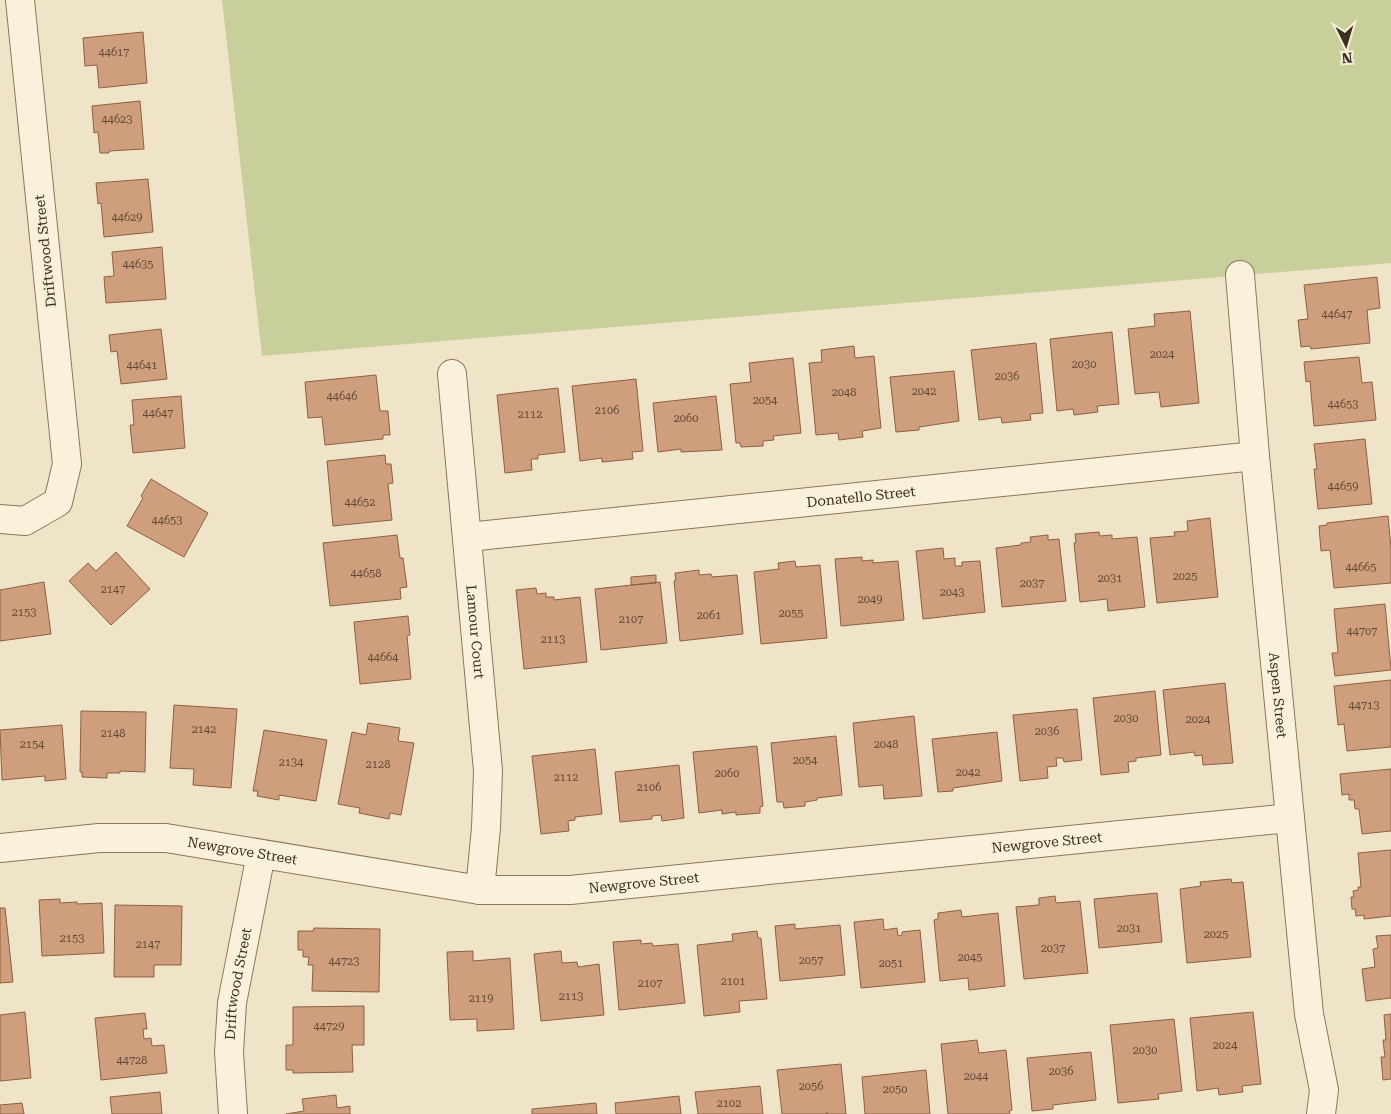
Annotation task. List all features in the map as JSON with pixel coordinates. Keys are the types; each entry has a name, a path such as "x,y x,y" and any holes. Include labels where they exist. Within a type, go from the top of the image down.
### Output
{"street":[{"name":"Driftwood Street","path":"0,520 25,521 58,502 67,464 20,0"},
{"name":"Aspen Street","path":"1240,275 1255,456 1309,1014 1324,1090 1321,1114"},
{"name":"Lamour Court","path":"452,374 488,771 486,828 480,890"},
{"name":"Donatello Street","path":"468,537 1255,456"},
{"name":"Newgrove Street","path":"0,848 99,838 166,838 480,890 570,890 1290,818"},
{"name":"Driftwood Street","path":"233,1114 229,1052 232,1003 261,854"}],"green space":[{"path":"222,0 1391,0 1391,263 262,356"}],"building":[{"path":"143,32 147,83 99,88 97,65 85,66 83,38"},
{"path":"140,101 144,149 100,153 98,132 94,133 92,106"},
{"path":"148,179 153,232 104,237 101,203 98,204 96,183"},
{"path":"162,247 166,299 106,303 104,277 114,276 112,252"},
{"path":"1377,277 1380,308 1367,310 1370,343 1311,349 1310,346 1301,347 1298,320 1308,319 1304,285"},
{"path":"1190,311 1199,403 1161,407 1159,392 1135,394 1128,329 1155,326 1154,314"},
{"path":"161,329 167,379 121,384 117,351 111,352 109,335"},
{"path":"1112,332 1119,404 1097,406 1098,412 1074,415 1073,409 1057,411 1050,339"},
{"path":"1036,343 1043,413 1030,414 1031,420 1002,423 1001,417 979,420 971,350"},
{"path":"854,346 855,358 874,356 881,428 862,431 863,437 839,440 838,433 816,435 809,363 822,362 821,350"},
{"path":"1359,357 1362,383 1372,382 1376,420 1314,426 1310,381 1306,382 1304,362"},
{"path":"793,358 801,433 773,436 774,440 763,441 763,446 741,447 740,443 736,443 730,384 751,382 749,363"},
{"path":"954,371 959,421 919,427 919,430 896,432 890,377"},
{"path":"376,375 380,411 388,411 390,435 383,435 383,439 325,445 322,417 308,418 305,382"},
{"path":"636,379 643,451 632,452 633,459 602,462 602,458 580,461 572,386"},
{"path":"558,388 565,452 538,455 538,459 531,459 532,470 505,473 497,395"},
{"path":"181,396 185,448 133,453 130,425 134,425 132,400"},
{"path":"716,396 722,450 681,452 681,449 658,452 653,403"},
{"path":"1365,439 1372,504 1318,509 1314,469 1317,469 1314,444"},
{"path":"385,455 386,464 391,464 393,483 388,484 392,520 333,526 327,461"},
{"path":"151,479 208,513 184,557 127,526 143,498 141,496"},
{"path":"1388,516 1391,548 1391,583 1334,588 1330,550 1321,551 1319,526 1327,525 1327,523"},
{"path":"1210,518 1218,597 1157,603 1150,538 1175,536 1174,532 1188,531 1187,521"},
{"path":"1099,532 1100,536 1112,535 1112,539 1137,537 1145,607 1108,611 1107,599 1080,602 1074,543 1076,543 1075,534"},
{"path":"397,535 400,558 403,558 407,587 400,588 401,599 330,606 323,543"},
{"path":"1048,535 1048,540 1059,539 1066,601 1002,607 996,548 1021,545 1021,543 1031,542 1030,537"},
{"path":"943,548 944,559 955,558 955,566 962,566 962,562 980,561 985,612 923,619 916,551"},
{"path":"116,552 150,589 111,625 69,581 88,563 96,571"},
{"path":"862,557 862,561 873,560 873,563 898,561 904,620 841,626 835,559"},
{"path":"795,561 796,567 820,565 827,638 761,644 754,572 779,569 778,563"},
{"path":"699,570 699,575 711,574 712,577 737,575 743,634 680,641 674,581 676,581 675,573"},
{"path":"656,575 656,583 631,585 631,577"},
{"path":"44,582 51,634 0,641 0,590"},
{"path":"660,582 667,643 601,650 595,589"},
{"path":"536,588 537,594 546,593 546,597 554,597 554,600 580,597 587,662 524,669 516,590"},
{"path":"1385,604 1391,670 1335,676 1332,653 1338,653 1334,609"},
{"path":"408,616 410,635 407,636 411,679 360,684 354,622"},
{"path":"1391,680 1391,747 1347,751 1344,724 1338,725 1334,686"},
{"path":"1225,683 1233,763 1203,765 1202,755 1195,756 1194,752 1170,755 1163,690"},
{"path":"1155,691 1161,755 1136,758 1136,761 1128,762 1129,772 1101,775 1093,698"},
{"path":"174,705 237,709 231,788 193,785 194,769 170,768"},
{"path":"1077,709 1082,760 1064,762 1063,758 1056,758 1057,766 1047,767 1048,778 1020,781 1013,715"},
{"path":"81,711 146,712 145,772 120,771 120,773 107,773 107,778 82,777 82,772 80,772"},
{"path":"914,716 922,796 884,799 883,785 859,787 853,723"},
{"path":"368,723 400,728 398,741 414,743 401,815 390,813 389,819 359,813 360,808 338,804 352,732 366,735"},
{"path":"62,725 66,779 45,781 45,776 2,780 0,730"},
{"path":"264,730 327,740 316,801 279,795 279,800 257,796 258,791 253,791"},
{"path":"997,732 1002,781 953,788 953,791 938,792 932,739"},
{"path":"836,736 842,795 817,798 817,800 805,802 805,806 784,808 783,802 777,802 771,743"},
{"path":"757,746 763,806 760,807 760,813 736,815 736,812 722,814 722,810 699,813 693,752"},
{"path":"595,749 602,814 575,817 575,820 568,821 569,831 541,834 532,756"},
{"path":"679,765 684,818 662,821 661,815 652,816 652,819 620,822 615,772"},
{"path":"1391,769 1391,831 1362,834 1359,809 1355,809 1354,800 1349,800 1349,794 1342,795 1340,774"},
{"path":"1391,850 1391,916 1364,919 1364,915 1356,916 1355,909 1352,909 1351,897 1354,897 1353,891 1361,887 1358,853"},
{"path":"1231,879 1232,883 1243,882 1251,957 1187,963 1180,889 1201,886 1200,882"},
{"path":"1157,893 1162,942 1099,948 1094,899"},
{"path":"1055,896 1056,903 1080,901 1088,973 1024,979 1016,907 1039,905 1039,898"},
{"path":"60,899 60,903 102,903 104,953 42,956 39,900"},
{"path":"115,905 182,906 181,965 154,965 154,977 114,977"},
{"path":"0,908 5,908 13,982 0,983"},
{"path":"961,910 962,917 998,913 1005,986 969,990 968,978 940,981 934,920 938,919 938,913"},
{"path":"883,919 884,930 897,928 898,936 902,935 902,932 920,930 925,982 861,988 854,922"},
{"path":"795,924 795,929 840,925 845,975 780,981 775,926"},
{"path":"314,928 380,929 379,992 312,991 313,965 308,965 309,957 303,957 303,950 298,950 298,931 313,931"},
{"path":"757,931 758,938 761,938 767,999 739,1001 740,1012 704,1016 697,945 733,941 732,934"},
{"path":"1391,935 1391,998 1366,1001 1362,969 1375,967 1373,949 1378,948 1376,936"},
{"path":"641,940 641,944 652,943 653,946 678,944 685,1003 619,1010 613,942"},
{"path":"473,951 473,961 510,958 514,1029 477,1031 477,1019 450,1020 447,952"},
{"path":"561,951 562,963 577,962 578,967 599,964 604,1015 541,1021 534,954"},
{"path":"364,1006 364,1045 352,1045 353,1072 293,1073 293,1070 286,1070 286,1045 293,1045 293,1007"},
{"path":"25,1012 31,1078 0,1081 0,1015"},
{"path":"1253,1012 1261,1084 1242,1086 1243,1092 1219,1095 1218,1088 1197,1091 1190,1018"},
{"path":"145,1013 147,1029 143,1029 144,1039 151,1038 152,1046 164,1045 167,1073 101,1080 95,1018"},
{"path":"1391,1014 1391,1079 1383,1080 1381,1057 1385,1057 1383,1040 1386,1040 1384,1015"},
{"path":"1174,1019 1182,1091 1158,1094 1159,1099 1118,1103 1110,1025"},
{"path":"977,1040 979,1053 1006,1050 1012,1110 1009,1111 1010,1114 948,1114 941,1044"},
{"path":"1091,1052 1096,1100 1053,1105 1053,1109 1032,1111 1027,1058"},
{"path":"841,1064 846,1114 827,1114 827,1112 826,1114 782,1114 777,1070"},
{"path":"926,1070 930,1114 865,1114 862,1077"},
{"path":"760,1086 763,1114 698,1114 695,1092"},
{"path":"160,1092 162,1114 112,1114 110,1097"},
{"path":"336,1095 337,1108 350,1106 350,1114 286,1114 304,1111 302,1099"},
{"path":"679,1096 681,1114 616,1114 615,1103"},
{"path":"22,1103 24,1114 0,1114 0,1105"},
{"path":"596,1103 597,1114 532,1114 532,1109"}]}
